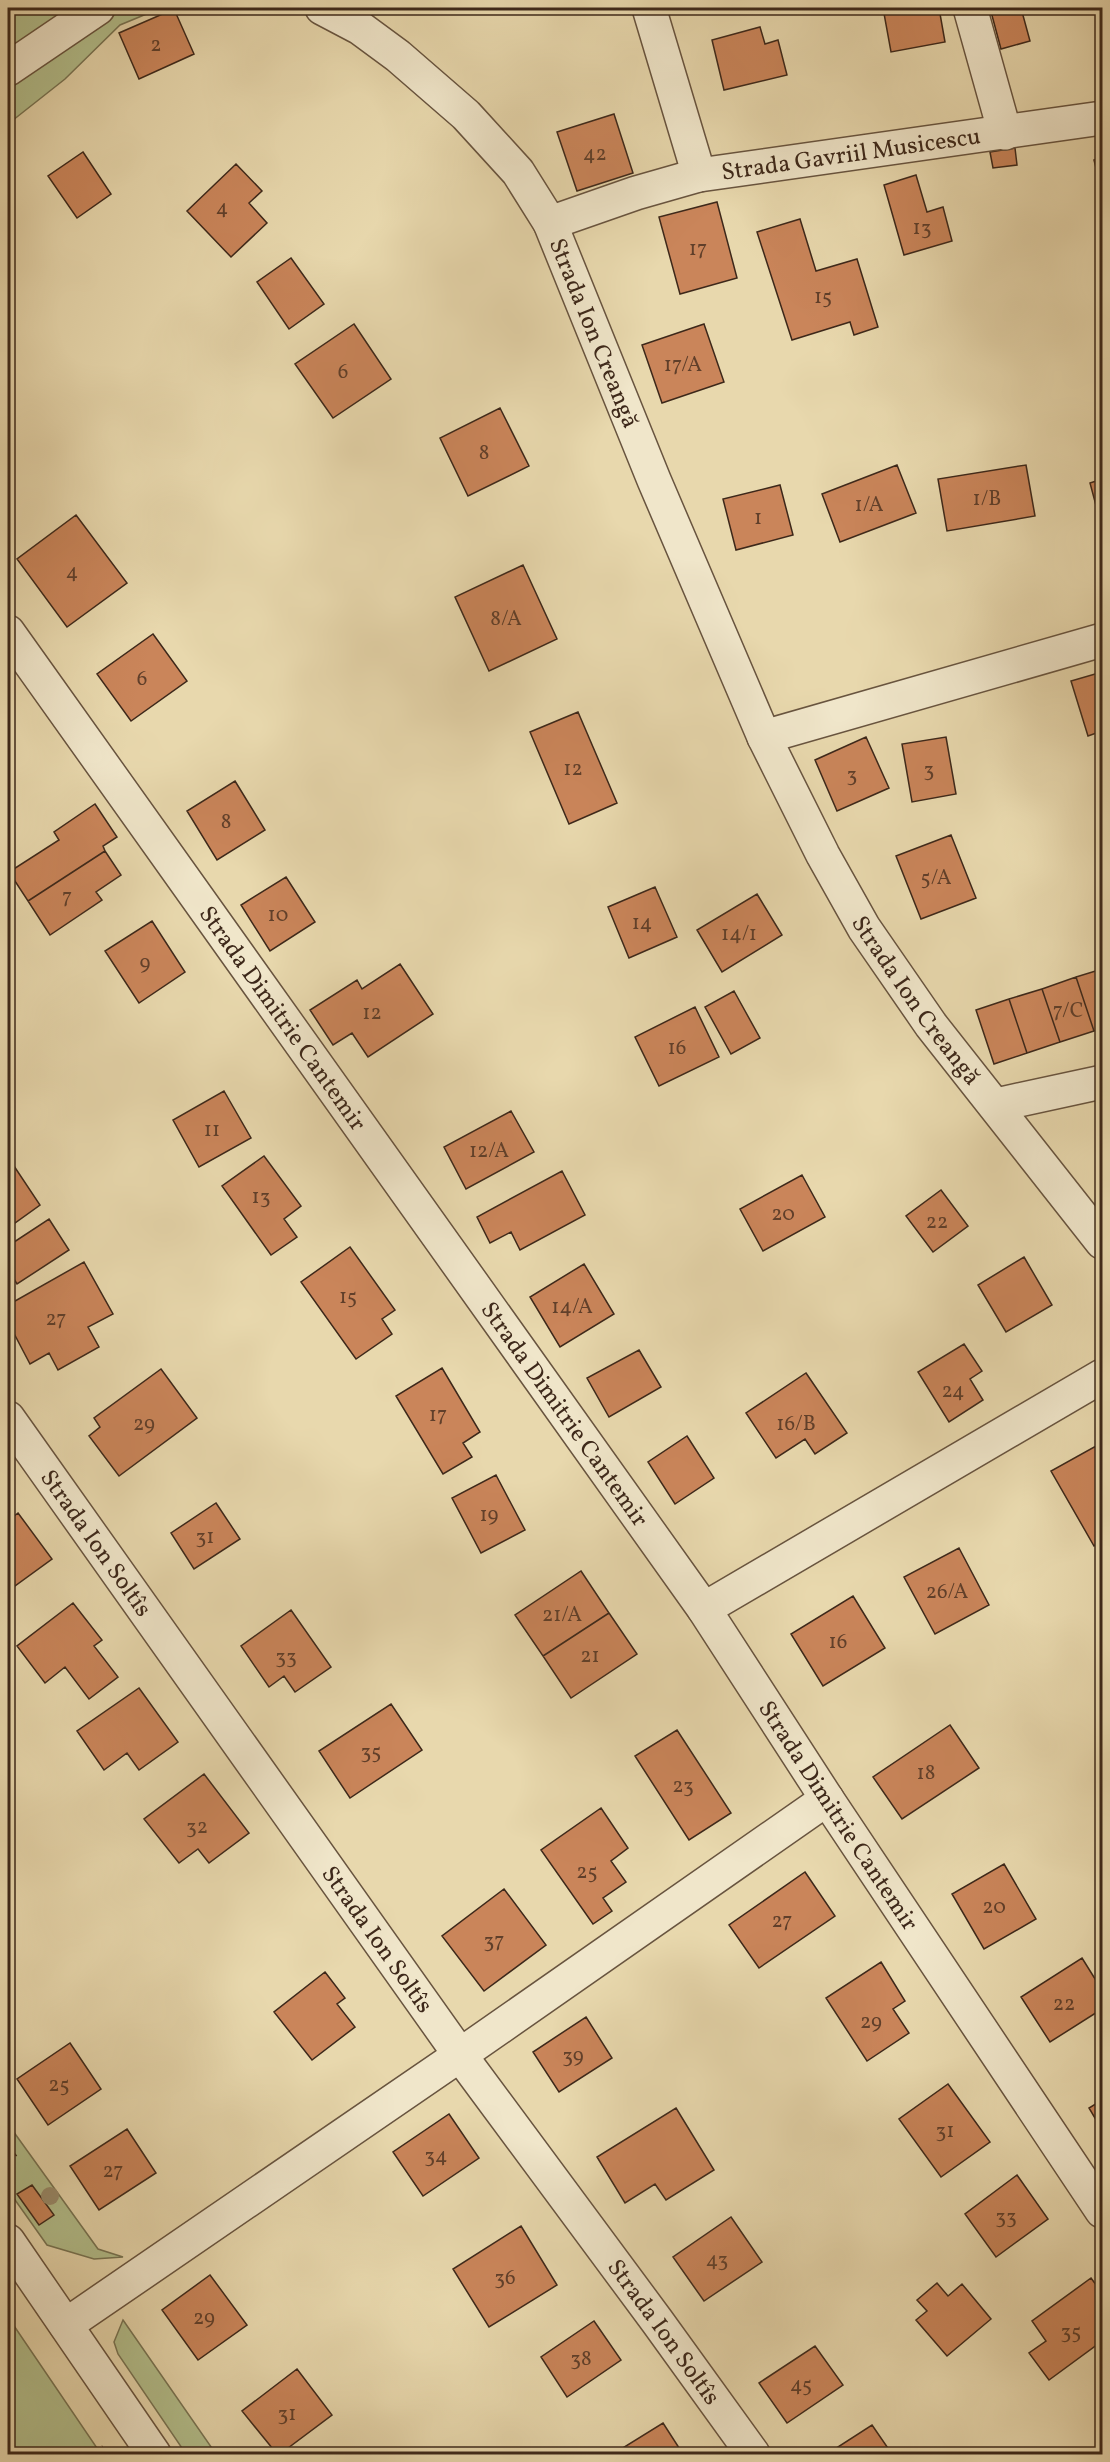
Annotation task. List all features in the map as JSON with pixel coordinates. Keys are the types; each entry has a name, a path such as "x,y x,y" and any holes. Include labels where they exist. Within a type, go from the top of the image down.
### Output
{"street":[{"path":"8,69 98,8"},
{"name":"Strada Ion Creangă","path":"321,8 360,28 398,56 466,115 518,172 550,223 654,480 764,736 823,855 864,928 931,1025 1102,1242"},
{"name":"Strada Gavriil Musicescu","path":"650,8 699,175"},
{"name":"Strada Gavriil Musicescu","path":"970,8 1005,133"},
{"name":"Strada Gavriil Musicescu","path":"550,223 636,193 699,175 1102,118"},
{"name":"Strada Dimitrie Cantemir","path":"8,632 704,1609 827,1799 1102,2211"},
{"path":"764,736 1102,640"},
{"path":"996,1105 1102,1082"},
{"path":"704,1609 1102,1376"},
{"name":"Strada Ion Soltîs","path":"8,1419 460,2055 753,2454"},
{"path":"66,2325 460,2055 827,1799"},
{"path":"8,2241 154,2454"}],"path":[{"path":"8,2161 16,2154"},
{"path":"91,2454 104,2446"}],"green space":[{"path":"8,8 161,8 120,25 65,79 8,124"},
{"path":"8,2124 98,2249 123,2257 94,2259 47,2245 8,2190"},
{"path":"8,2317 101,2454 8,2454"},
{"path":"123,2320 216,2454 186,2454 118,2354 114,2342"}],"building":[{"path":"883,8 939,8 945,42 891,52"},
{"path":"990,8 1021,8 1030,41 1001,49"},
{"path":"174,9 194,54 139,79 119,33"},
{"path":"760,27 765,44 778,40 787,75 724,90 712,40"},
{"path":"614,114 633,173 577,191 557,132"},
{"path":"1015,148 1017,165 993,168 990,152"},
{"path":"83,152 111,194 77,218 48,176"},
{"path":"1102,157 1102,192 1094,160"},
{"path":"236,164 262,191 249,203 267,223 231,257 187,211"},
{"path":"916,175 927,212 943,207 952,241 904,255 884,185"},
{"path":"717,202 737,278 680,294 659,217"},
{"path":"800,219 816,271 857,259 878,327 854,335 850,322 792,340 757,232"},
{"path":"291,258 324,304 289,329 257,282"},
{"path":"354,324 391,379 333,418 295,364"},
{"path":"704,324 724,382 662,403 642,345"},
{"path":"500,408 529,466 468,496 440,438"},
{"path":"897,465 916,513 840,542 822,494"},
{"path":"1026,465 1035,516 947,531 938,479"},
{"path":"1102,479 1102,528 1090,483"},
{"path":"780,485 793,535 736,550 723,499"},
{"path":"76,515 127,583 67,627 17,559"},
{"path":"523,565 557,639 489,671 455,597"},
{"path":"153,634 187,681 131,721 97,674"},
{"path":"1102,672 1102,731 1088,736 1071,681"},
{"path":"578,712 617,803 569,824 530,732"},
{"path":"866,737 889,788 837,811 815,760"},
{"path":"946,737 956,794 912,802 902,744"},
{"path":"235,781 265,830 217,860 187,811"},
{"path":"95,804 117,837 103,846 105,851 28,901 9,872 59,840 54,832"},
{"path":"951,835 976,898 921,919 896,856"},
{"path":"105,851 121,875 96,892 102,900 50,935 28,901"},
{"path":"286,877 315,922 270,951 241,905"},
{"path":"655,887 677,937 629,958 608,907"},
{"path":"757,894 782,935 722,972 697,930"},
{"path":"152,921 185,972 139,1003 105,951"},
{"path":"400,964 433,1014 368,1057 352,1033 333,1045 310,1010 357,980 362,989"},
{"path":"1102,969 1102,1028 1094,1031 1076,977"},
{"path":"1076,977 1094,1031 1060,1042 1042,989"},
{"path":"1042,989 1060,1042 1027,1053 1009,999"},
{"path":"734,991 760,1038 731,1054 705,1007"},
{"path":"1009,999 1027,1053 994,1064 976,1010"},
{"path":"695,1007 719,1057 659,1086 635,1037"},
{"path":"224,1091 251,1138 199,1167 173,1120"},
{"path":"511,1111 534,1152 466,1189 444,1147"},
{"path":"264,1156 301,1206 284,1219 297,1237 271,1255 222,1186"},
{"path":"8,1157 40,1205 8,1228"},
{"path":"562,1171 585,1215 520,1250 511,1232 490,1243 477,1217"},
{"path":"802,1175 825,1217 763,1251 740,1209"},
{"path":"941,1190 968,1226 933,1252 906,1216"},
{"path":"49,1219 69,1250 17,1284 8,1269 8,1246"},
{"path":"350,1247 395,1310 382,1319 392,1334 356,1359 301,1282"},
{"path":"1024,1257 1052,1305 1006,1332 978,1285"},
{"path":"84,1262 113,1314 88,1327 99,1347 58,1370 49,1353 30,1364 8,1322 8,1305"},
{"path":"584,1264 614,1314 560,1347 530,1297"},
{"path":"964,1344 982,1371 970,1379 983,1400 949,1422 918,1372"},
{"path":"639,1350 661,1387 609,1417 587,1378"},
{"path":"442,1368 480,1432 463,1443 472,1457 443,1474 396,1396"},
{"path":"161,1369 197,1418 119,1476 89,1436 100,1427 94,1418"},
{"path":"806,1373 847,1433 815,1454 805,1439 776,1458 746,1413"},
{"path":"687,1436 714,1478 675,1504 648,1462"},
{"path":"1096,1446 1102,1456 1102,1541 1094,1546 1051,1471"},
{"path":"496,1475 525,1530 481,1553 452,1498"},
{"path":"216,1503 240,1539 194,1569 171,1533"},
{"path":"18,1513 52,1559 8,1591 8,1521"},
{"path":"959,1548 989,1605 935,1634 904,1577"},
{"path":"581,1571 609,1613 543,1656 515,1615"},
{"path":"853,1596 885,1648 823,1686 791,1634"},
{"path":"73,1603 102,1640 94,1646 118,1677 89,1699 65,1667 45,1683 17,1646"},
{"path":"291,1610 331,1667 295,1692 284,1676 269,1687 241,1646"},
{"path":"609,1613 637,1654 571,1698 543,1656"},
{"path":"139,1688 178,1742 139,1770 127,1753 104,1770 77,1731"},
{"path":"391,1704 422,1750 350,1798 319,1751"},
{"path":"950,1725 979,1768 902,1819 873,1777"},
{"path":"677,1730 731,1813 689,1840 635,1756"},
{"path":"204,1774 249,1833 209,1863 198,1849 179,1863 144,1819"},
{"path":"601,1808 628,1848 611,1861 626,1882 603,1898 612,1911 593,1924 541,1850"},
{"path":"1004,1864 1036,1919 984,1949 952,1894"},
{"path":"805,1872 835,1916 759,1968 729,1925"},
{"path":"504,1889 546,1945 484,1991 442,1936"},
{"path":"1082,1958 1102,1990 1102,2009 1050,2042 1021,1997"},
{"path":"881,1962 905,2001 893,2009 909,2033 867,2061 826,1998"},
{"path":"325,1972 345,1998 337,2004 355,2027 312,2060 274,2012"},
{"path":"586,2017 612,2058 559,2092 533,2052"},
{"path":"70,2043 101,2089 48,2125 17,2079"},
{"path":"948,2084 990,2142 941,2177 899,2119"},
{"path":"1102,2100 1102,2130 1089,2108"},
{"path":"676,2108 714,2170 666,2200 655,2184 625,2203 597,2157"},
{"path":"449,2114 479,2158 423,2196 393,2152"},
{"path":"127,2129 156,2173 99,2210 70,2166"},
{"path":"1017,2175 1048,2219 996,2257 965,2214"},
{"path":"32,2185 54,2215 39,2225 17,2194"},
{"path":"731,2217 762,2262 704,2301 673,2257"},
{"path":"521,2226 557,2285 489,2327 453,2269"},
{"path":"210,2275 247,2325 198,2360 162,2310"},
{"path":"1091,2278 1102,2293 1102,2341 1049,2380 1029,2353 1046,2341 1032,2321"},
{"path":"937,2283 948,2296 962,2284 991,2319 947,2356 916,2320 927,2311 917,2300"},
{"path":"594,2321 621,2360 567,2397 541,2357"},
{"path":"815,2346 843,2385 787,2423 759,2383"},
{"path":"297,2369 332,2415 277,2454 242,2411"},
{"path":"663,2423 683,2454 613,2454"},
{"path":"872,2425 892,2454 827,2454"}]}
